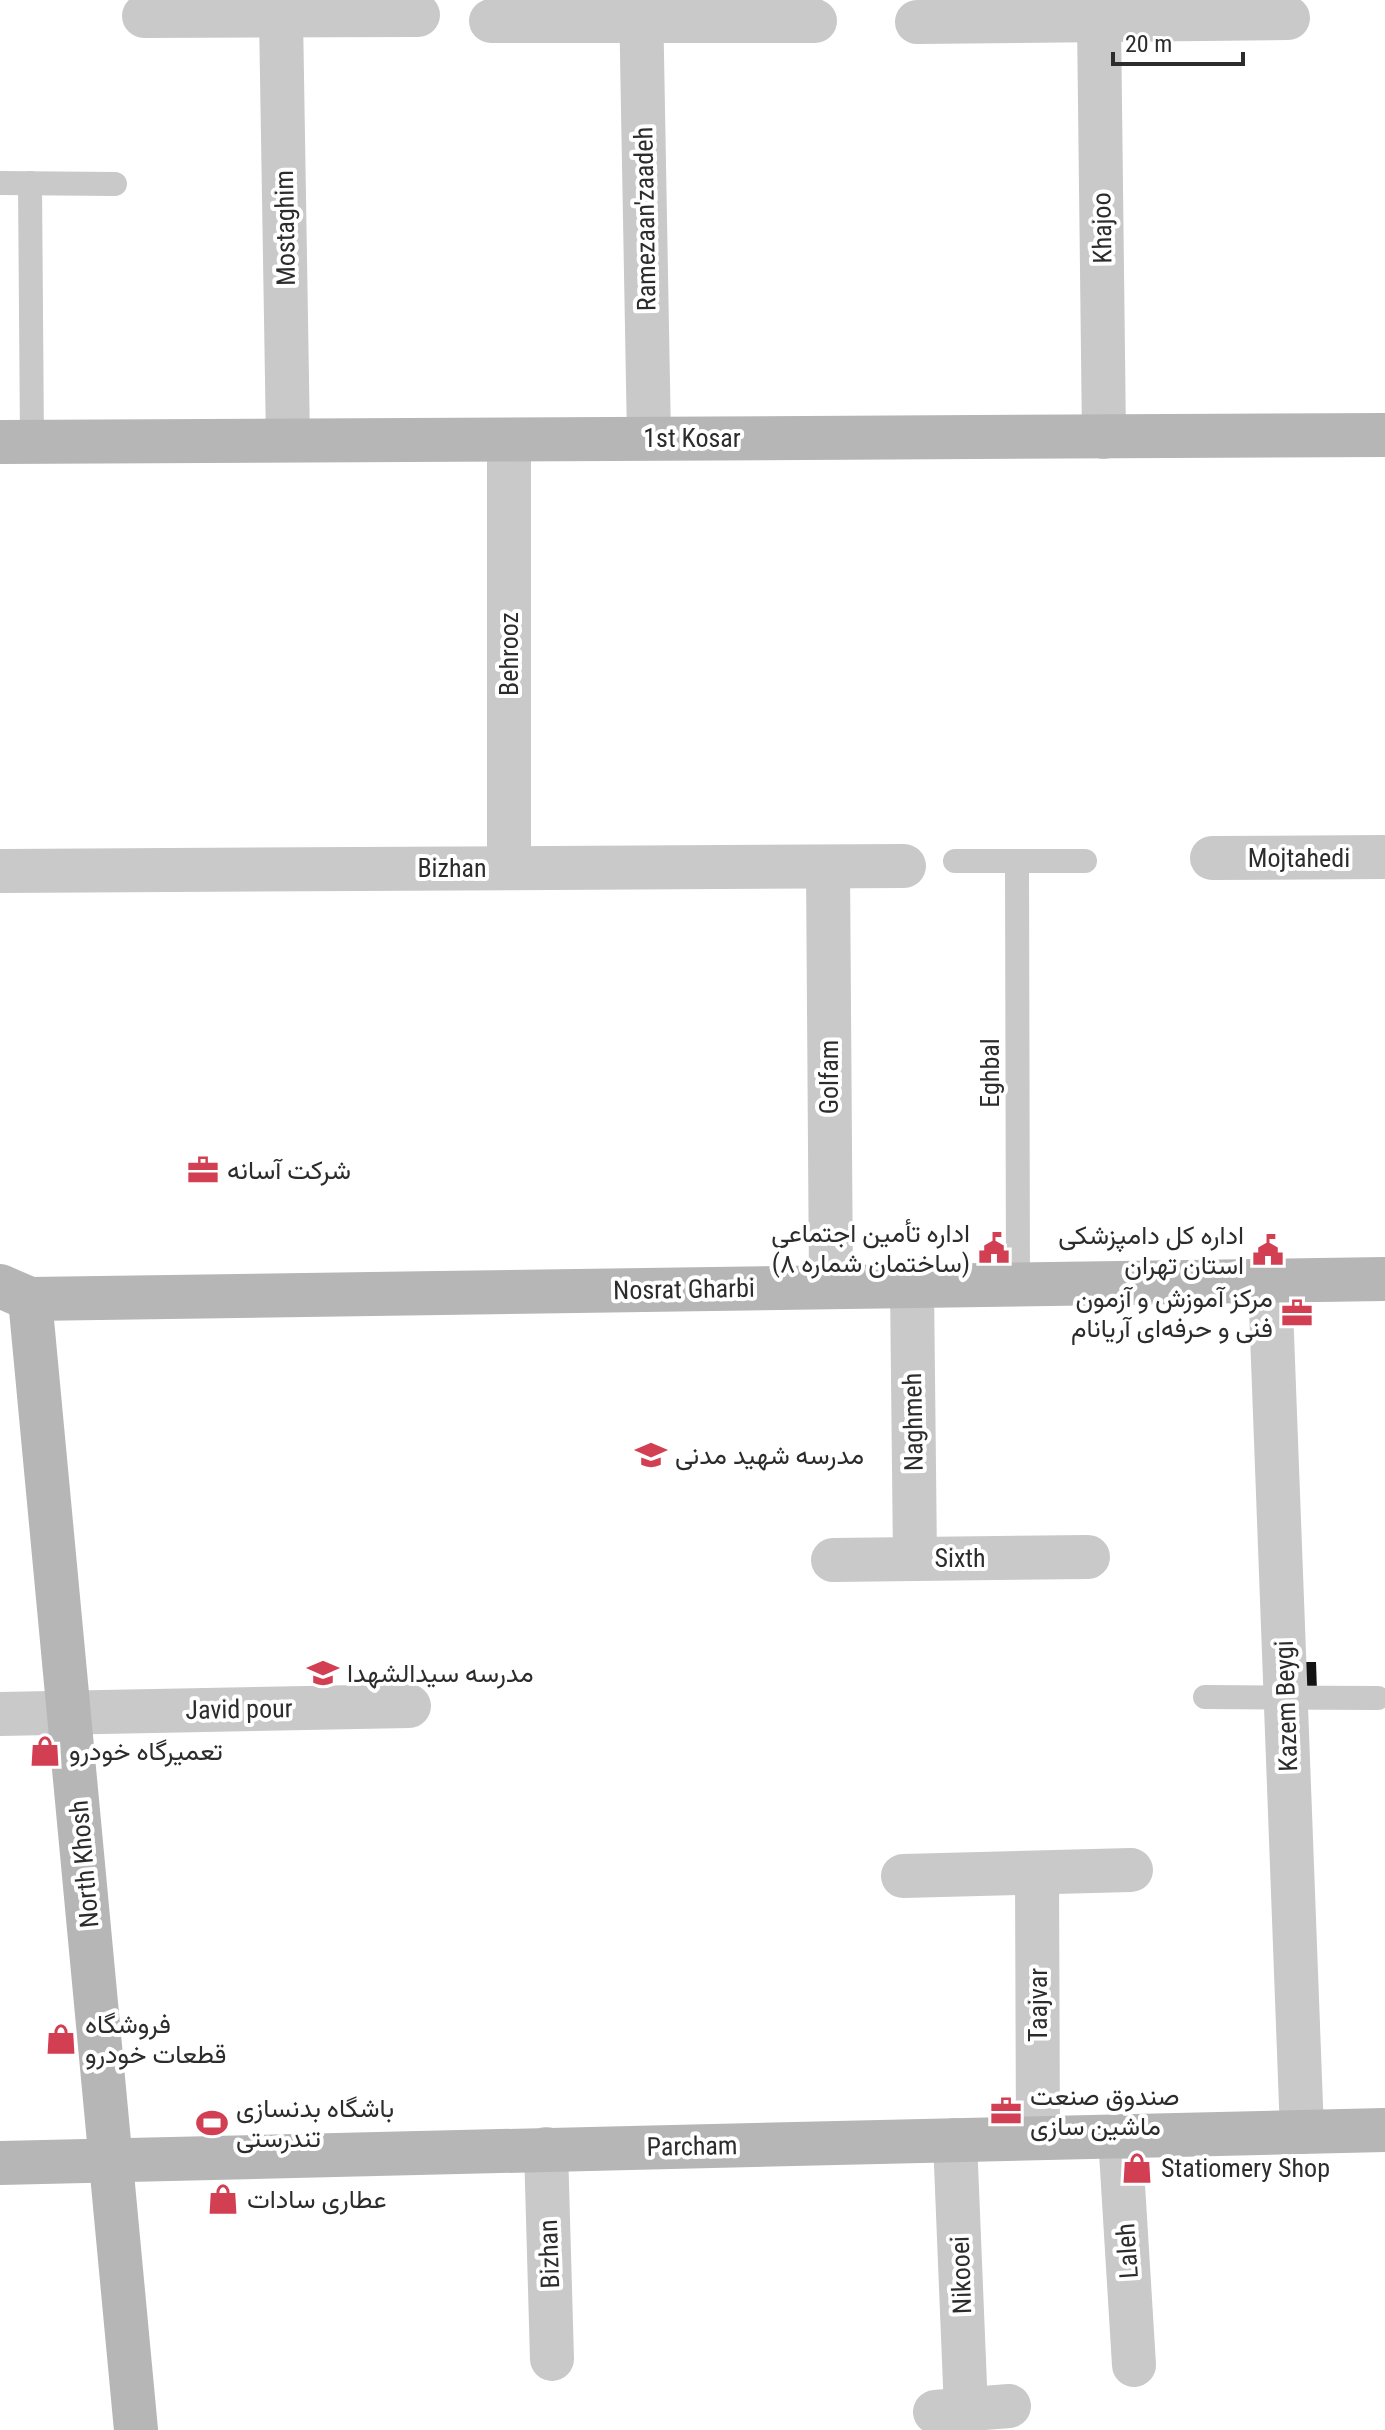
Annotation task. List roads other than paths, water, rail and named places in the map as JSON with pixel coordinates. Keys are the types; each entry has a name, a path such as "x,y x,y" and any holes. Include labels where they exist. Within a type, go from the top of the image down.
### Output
{"street":[{"path":"491,21 641,10 815,21"},
{"name":"Ramezaan'zaadeh","path":"641,10 649,438"},
{"path":"144,16 418,15"},
{"name":"Mostaghim","path":"281,16 288,440"},
{"path":"917,22 1288,18"},
{"name":"Khajoo","path":"1099,20 1104,437"},
{"name":"1st Kosar","path":"16,442 1385,435"},
{"name":"Behrooz","path":"509,440 509,868"},
{"name":"Mojtahedi","path":"1212,858 1385,857"},
{"name":"Bizhan","path":"0,871 904,866"},
{"name":"Golfam","path":"828,867 831,1287"},
{"name":"Nosrat Gharbi","path":"10,1301 1385,1279"},
{"name":"Kazem Beygi","path":"1270,1281 1302,2132"},
{"name":"Naghmeh","path":"912,1286 915,1559"},
{"name":"North Khosh","path":"10,1301 69,1712 136,2430"},
{"name":"Sixth","path":"833,1560 1088,1557"},
{"name":"Javid pour","path":"0,1714 409,1706"},
{"path":"903,1876 1131,1870"},
{"name":"Taajvar","path":"1037,1873 1038,2138"},
{"name":"Parcham","path":"0,2163 1385,2130"},
{"name":"Laleh","path":"1120,2136 1134,2365"},
{"name":"Nikooei","path":"955,2140 950,2411 1009,2406"},
{"name":"Bizhan","path":"546,2149 552,2359"}],"lane":[{"path":"0,183 115,184"},
{"path":"16,442 30,183"},
{"path":"955,861 1085,861"},
{"name":"Eghbal","path":"1017,862 1018,1284"},
{"path":"1205,1697 1378,1698"}],"place":[{"name":"شرکت آسانه","path":"203,1170"},
{"name":"اداره تأمین اجتماعی (ساختمان شماره ۸)","path":"994,1248"},
{"name":"اداره کل دامپزشکی استان تهران","path":"1268,1250"},
{"name":"مرکز آموزش و آزمون فنی و حرفه‌ای آریانام","path":"1297,1313"},
{"name":"مدرسه شهید مدنی","path":"651,1455"},
{"name":"مدرسه سیدالشهدا","path":"323,1673"},
{"name":"تعمیرگاه خودرو","path":"45,1751"},
{"name":"فروشگاه قطعات خودرو","path":"61,2039"},
{"name":"صندوق صنعت ماشین سازی","path":"1006,2111"},
{"name":"باشگاه بدنسازی تندرستی","path":"212,2123"},
{"name":"Statiomery Shop","path":"1137,2168"},
{"name":"عطاری سادات","path":"223,2199"}]}
